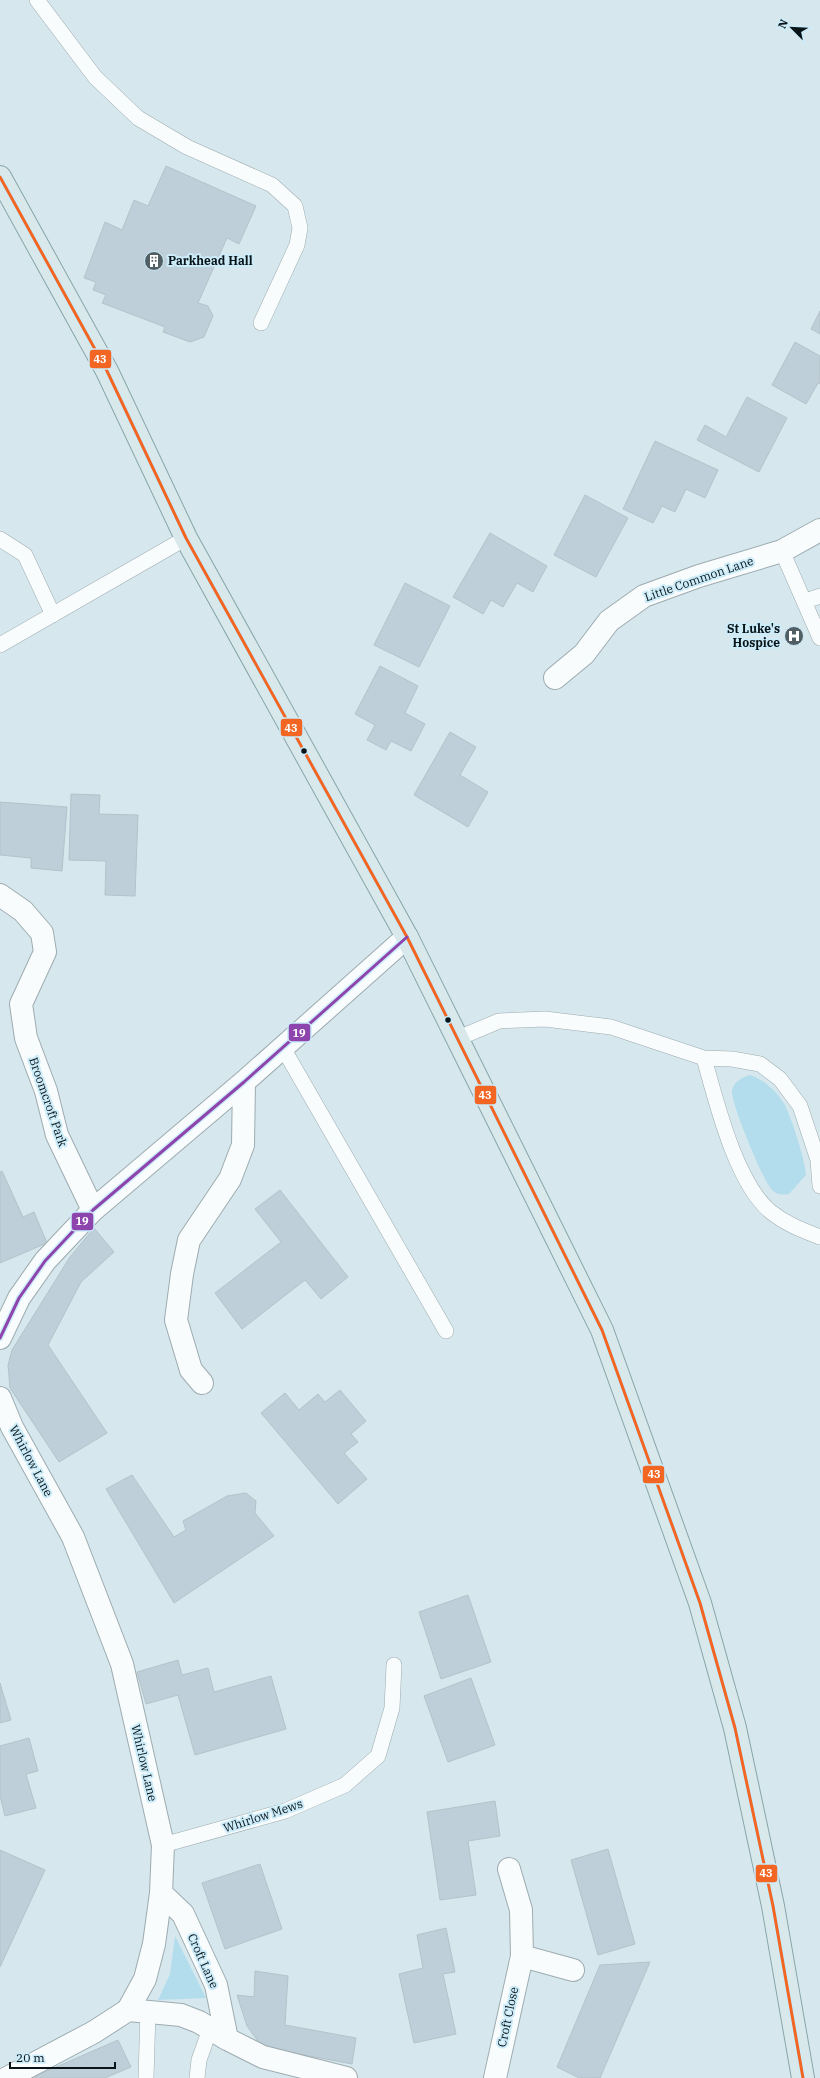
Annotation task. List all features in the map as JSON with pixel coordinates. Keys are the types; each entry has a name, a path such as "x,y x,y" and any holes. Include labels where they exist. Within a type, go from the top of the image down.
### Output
{"main road":[{"path":"0,178 107,371 186,538 406,937 602,1330 700,1604 738,1743 773,1906 803,2078"}],"street":[{"name":"Little Common Lane","path":"555,678 584,654 609,621 644,596 699,576 782,551 820,530"},
{"name":"Broomcroft Park","path":"0,895 23,911 42,933 45,952 21,1004 26,1038 46,1091 57,1135 93,1210"},
{"path":"0,1338 19,1298 45,1261 93,1210 283,1048 406,937"},
{"path":"202,1383 191,1370 176,1320 182,1274 189,1240 230,1179 243,1145 244,1082"},
{"name":"Whirlow Lane","path":"0,1398 12,1427 73,1537 122,1664 163,1845 161,1893 154,1944 138,2011 94,2032 7,2078"},
{"name":"Croft Close","path":"495,2078 522,1956 521,1910 508,1870"},
{"name":"Croft Lane","path":"161,1893 182,1914 216,1985 219,2034"},
{"path":"522,1956 573,1970"},
{"path":"138,2011 181,2015 263,2057 346,2078"}],"lane":[{"path":"37,0 95,77 138,118 187,147 272,185 295,206 300,228 297,245 260,323"},
{"path":"0,645 186,538"},
{"path":"0,539 25,555 53,615"},
{"path":"782,551 820,638"},
{"path":"805,601 820,596"},
{"path":"456,1038 499,1021 545,1019 611,1027 704,1058 732,1059 760,1064 780,1079 800,1106 818,1160 820,1186"},
{"path":"283,1048 446,1331"},
{"path":"704,1058 725,1129 746,1181 770,1212 794,1228 820,1236"},
{"name":"Whirlow Mews","path":"163,1845 285,1811 345,1785 378,1756 392,1708 394,1665"},
{"path":"138,2011 146,2078"},
{"path":"197,2078 199,2060 219,2034"}],"shaded area":[{"path":"750,1075 764,1082 772,1089 783,1102 790,1116 806,1175 789,1194 778,1194 772,1190 768,1184 755,1157 736,1109 732,1090 733,1087 739,1080"},
{"path":"175,1936 206,1998 158,2000 170,1974"}],"building":[{"name":"Parkhead Hall","path":"166,166 256,206 239,244 227,238 198,303 208,306 213,316 204,337 190,342 163,332 165,327 102,303 106,295 93,290 96,282 84,278 105,222 122,230 134,200 148,206"},
{"path":"820,311 820,334 811,329"},
{"path":"795,342 820,356 820,384 818,383 806,404 772,385"},
{"path":"747,397 787,418 759,472 697,440 705,425 726,437"},
{"path":"655,441 718,470 705,498 686,489 675,512 662,506 653,523 623,509"},
{"path":"585,495 628,518 596,577 554,555"},
{"path":"490,533 547,566 533,592 517,583 503,607 491,600 483,614 453,597"},
{"path":"405,583 450,606 419,667 374,645"},
{"path":"380,666 418,686 405,713 425,724 411,751 391,741 386,750 367,740 375,725 355,714"},
{"path":"450,732 476,747 460,775 488,792 468,827 414,795"},
{"path":"71,794 100,795 99,814 138,815 135,896 105,895 106,861 69,860"},
{"path":"0,802 67,807 62,871 31,868 31,858 0,855"},
{"path":"2,1171 23,1217 34,1212 47,1243 0,1263 0,1172"},
{"path":"280,1190 348,1277 321,1299 305,1280 242,1329 215,1293 281,1242 255,1209"},
{"path":"94,1228 114,1252 81,1282 48,1345 107,1433 59,1462 10,1388 8,1365 12,1350 70,1257"},
{"path":"340,1390 366,1421 351,1434 358,1442 344,1453 367,1479 338,1504 261,1413 285,1393 299,1410 318,1394 325,1402"},
{"path":"132,1475 174,1537 186,1530 183,1521 227,1496 246,1493 256,1501 255,1513 274,1536 174,1603 106,1489"},
{"path":"468,1595 491,1662 441,1679 419,1612"},
{"path":"178,1660 182,1675 208,1668 214,1692 271,1676 286,1729 195,1755 178,1695 146,1704 137,1672"},
{"path":"471,1678 495,1745 448,1762 424,1696"},
{"path":"0,1683 11,1720 0,1723"},
{"path":"29,1738 38,1771 26,1774 36,1808 5,1816 0,1796 0,1746"},
{"path":"495,1801 500,1836 468,1841 476,1895 440,1900 427,1812"},
{"path":"608,1849 635,1944 598,1955 571,1860"},
{"path":"0,1850 45,1870 0,1967"},
{"path":"260,1864 282,1929 225,1949 202,1883"},
{"path":"446,1928 455,1972 443,1974 456,2034 414,2043 399,1974 423,1968 417,1935"},
{"path":"650,1962 600,2078 579,2078 557,2067 600,1965"},
{"path":"255,1971 288,1976 285,2025 356,2038 352,2064 262,2047 247,2026 237,1995 254,1997"},
{"path":"118,2040 131,2067 105,2078 31,2078"}],"transit line":[{"name":"43","path":"0,177 107,371 186,538 407,937 602,1330 700,1603 735,1728 773,1906 803,2078"},
{"name":"19","path":"0,1338 19,1298 45,1261 93,1210 244,1082 407,937"}],"place":[{"name":"Parkhead Hall","path":"154,261"},
{"name":"St Luke's Hospice","path":"794,636"}]}
